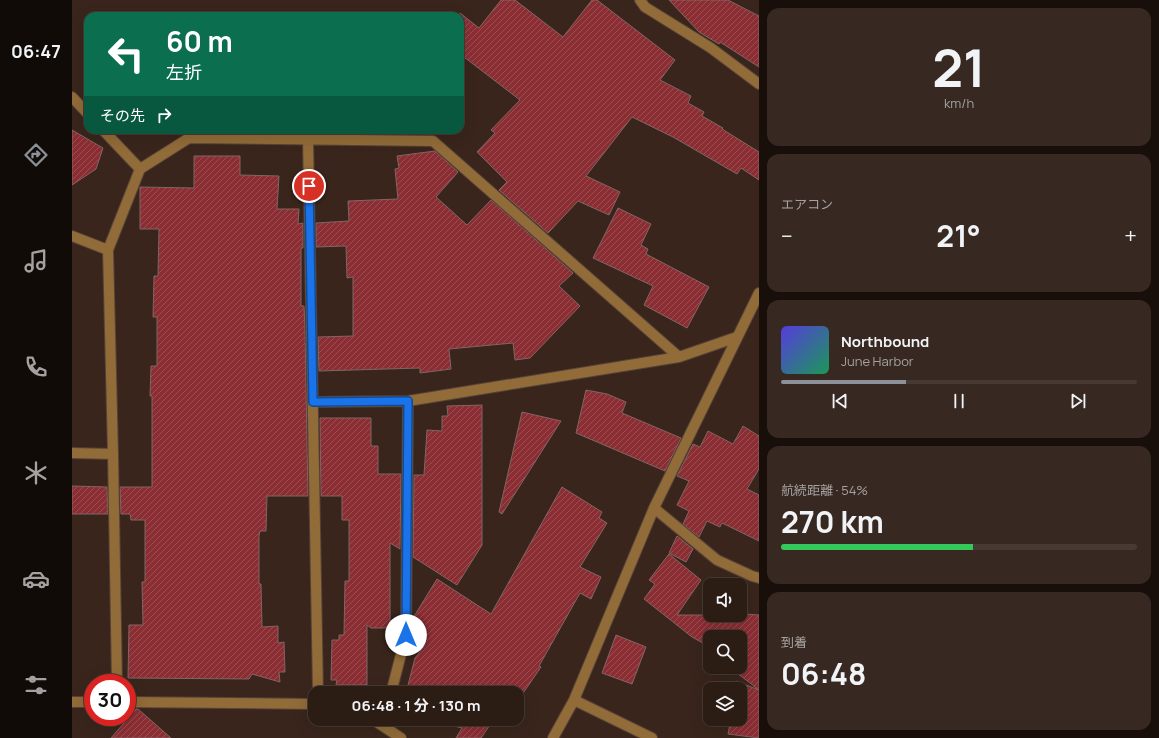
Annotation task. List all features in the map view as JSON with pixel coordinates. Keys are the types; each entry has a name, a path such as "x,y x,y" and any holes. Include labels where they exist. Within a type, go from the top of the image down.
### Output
{"street":[{"path":"640,0 645,7 711,48 759,84"},
{"path":"72,97 84,110"},
{"path":"107,134 140,170"},
{"path":"117,674 108,250 140,170 189,138 433,141 679,357"},
{"path":"308,139 318,686"},
{"path":"72,236 108,250"},
{"path":"553,738 574,700 654,508 759,293"},
{"path":"313,402 408,401 679,357 737,337"},
{"path":"393,686 406,635 408,401"},
{"path":"72,453 113,454"},
{"path":"654,508 717,560 759,578"},
{"path":"574,700 652,738"},
{"path":"72,702 84,702"},
{"path":"136,702 308,704"},
{"path":"388,726 401,738"}],"building":[{"path":"501,0 515,0 563,37 592,0 597,0 675,60 660,80 691,96 688,103 704,112 702,116 759,152 759,180 741,168 737,174 673,137 632,117 586,176 620,192 609,215 578,201 548,233 499,190 507,182 477,152 495,133 491,130 520,100 464,57 464,16 479,28"},
{"path":"669,0 728,0 759,16 759,67 720,42 719,44 699,32"},
{"path":"72,130 103,148 96,169 72,185"},
{"path":"435,151 458,172 436,197 467,225 491,200 573,273 559,286 580,306 530,358 515,360 513,343 449,349 451,369 420,373 420,368 319,371 318,337 353,336 353,277 347,278 346,246 316,247 316,223 349,221 348,201 398,199 395,169 399,168 397,156"},
{"path":"194,156 240,156 240,175 279,176 277,209 299,209 298,224 303,223 303,248 301,248 301,306 304,306 305,329 308,496 267,496 266,531 260,531 259,536 259,584 261,584 262,627 278,626 278,643 284,642 285,672 279,672 280,682 252,674 249,679 136,678 136,674 128,674 129,625 143,625 142,582 145,582 145,520 131,520 130,514 121,514 120,487 152,487 152,396 150,396 151,366 157,366 157,317 153,317 154,276 158,276 159,229 140,229 140,187 194,188"},
{"path":"618,208 651,224 641,245 648,249 646,254 709,287 687,328 644,305 653,286 593,258"},
{"path":"586,390 607,394 626,402 622,413 681,438 665,471 576,433"},
{"path":"482,405 482,545 457,585 413,557 414,475 424,475 427,430 442,431 442,416 448,416 447,406"},
{"path":"522,412 561,421 502,514 499,512"},
{"path":"320,418 371,418 371,446 378,446 378,474 401,474 400,549 390,543 390,628 371,628 367,625 367,685 336,685 337,680 331,680 332,640 339,640 339,635 344,635 345,581 349,581 349,520 342,520 342,496 321,496"},
{"path":"743,426 759,436 759,469 747,489 759,495 759,541 722,523 720,527 707,521 699,537 683,524 689,511 677,505 689,481 677,476 693,444 700,447 708,431 733,444"},
{"path":"72,486 107,487 108,514 72,514"},
{"path":"562,487 602,512 599,518 607,523 580,567 601,577 591,599 580,593 539,666 541,667 524,692 524,686 408,686 415,658 425,645 412,637 413,618 437,579 491,614"},
{"path":"677,536 693,549 686,562 669,553"},
{"path":"669,554 701,580 677,615 703,615 703,622 747,622 747,614 759,615 759,690 738,674 747,674 747,630 703,630 703,643 692,637 644,599 655,584 649,580"},
{"path":"616,635 646,647 632,684 602,673"},
{"path":"747,685 759,690 759,738 728,734 730,726 747,726"},
{"path":"136,709 138,709 171,738 111,738 121,726 136,726"},
{"path":"454,726 489,726 481,738 456,738 462,728"}],"route":[{"path":"309,186 313,402 408,401 406,635"}]}
